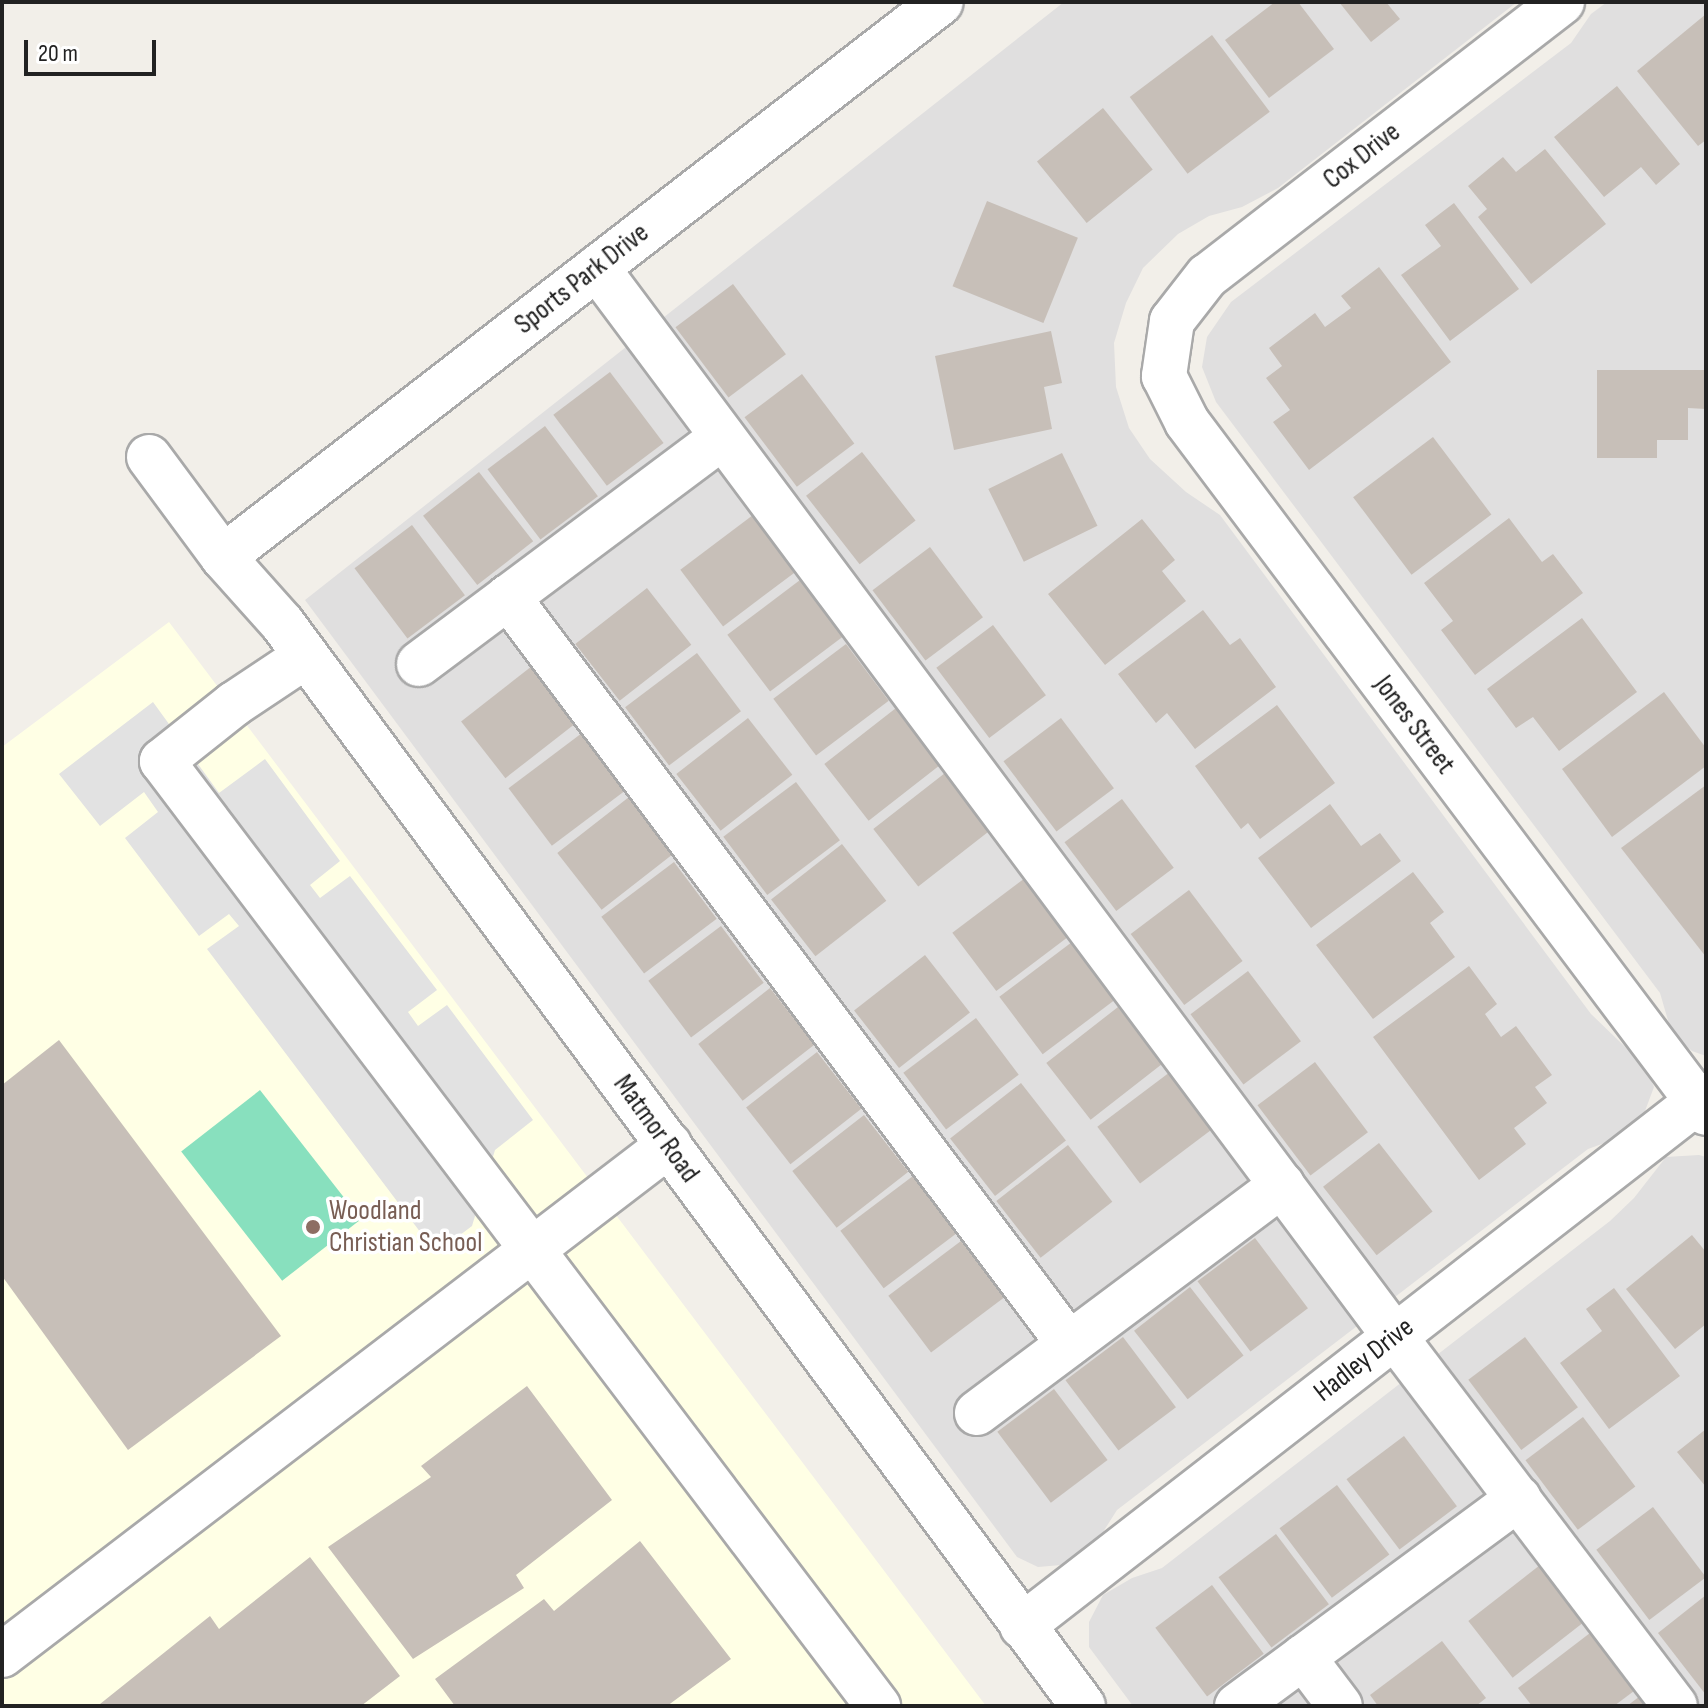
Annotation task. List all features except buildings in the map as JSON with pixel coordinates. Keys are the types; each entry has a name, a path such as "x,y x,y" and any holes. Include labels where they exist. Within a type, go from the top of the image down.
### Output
{"street":[{"name":"Sports Park Drive","path":"223,557 941,2"},
{"name":"Cox Drive","path":"1172,321 1207,276 1562,2"},
{"path":"597,268 1395,1337 1675,1706"},
{"name":"Jones Street","path":"1172,321 1164,376 1187,422 1703,1104"},
{"path":"419,664 722,437"},
{"name":"Matmor Road","path":"149,457 223,557 306,656 1083,1706"},
{"path":"508,597 1069,1344"},
{"path":"306,656 234,704 162,761 878,1706"},
{"name":"Hadley Drive","path":"1022,1626 1395,1337 1703,1104"},
{"path":"2,1655 532,1253 669,1145"},
{"path":"977,1413 1282,1185"},
{"path":"1237,1706 1519,1498"},
{"path":"1303,1657 1340,1706"}],"shaded area":[{"path":"1064,2 1517,2 1278,188 1242,207 1209,216 1178,234 1143,268 1126,303 1114,343 1116,387 1129,428 1150,459 1186,492 1220,515 1591,1014 1646,1067 1654,1087 1645,1111 1610,1141 1588,1149 1117,1510 1096,1543 1061,1565 1038,1567 1017,1557 305,600"},
{"path":"1607,2 1706,2 1706,1056 1692,1051 1672,1034 1660,993 1216,402 1202,367 1207,337 1231,302 1571,43 1591,14"},
{"name":"Woodland Christian School","path":"169,622 986,1706 2,1706 2,747"},
{"path":"153,702 219,793 265,759 340,861 310,885 320,898 350,876 437,990 408,1012 418,1026 447,1005 533,1120 495,1150 472,1226 436,1253 207,949 239,926 229,914 199,936 125,838 158,812 144,792 100,826 59,774"},
{"path":"1666,1157 1706,1157 1706,1706 1133,1706 1089,1647 1089,1622 1103,1595 1132,1578 1162,1568 1610,1221 1634,1198"}],"green space":[{"path":"260,1090 361,1219 282,1281 181,1152"}],"place":[{"name":"Woodland Christian School","path":"313,1227"}]}
